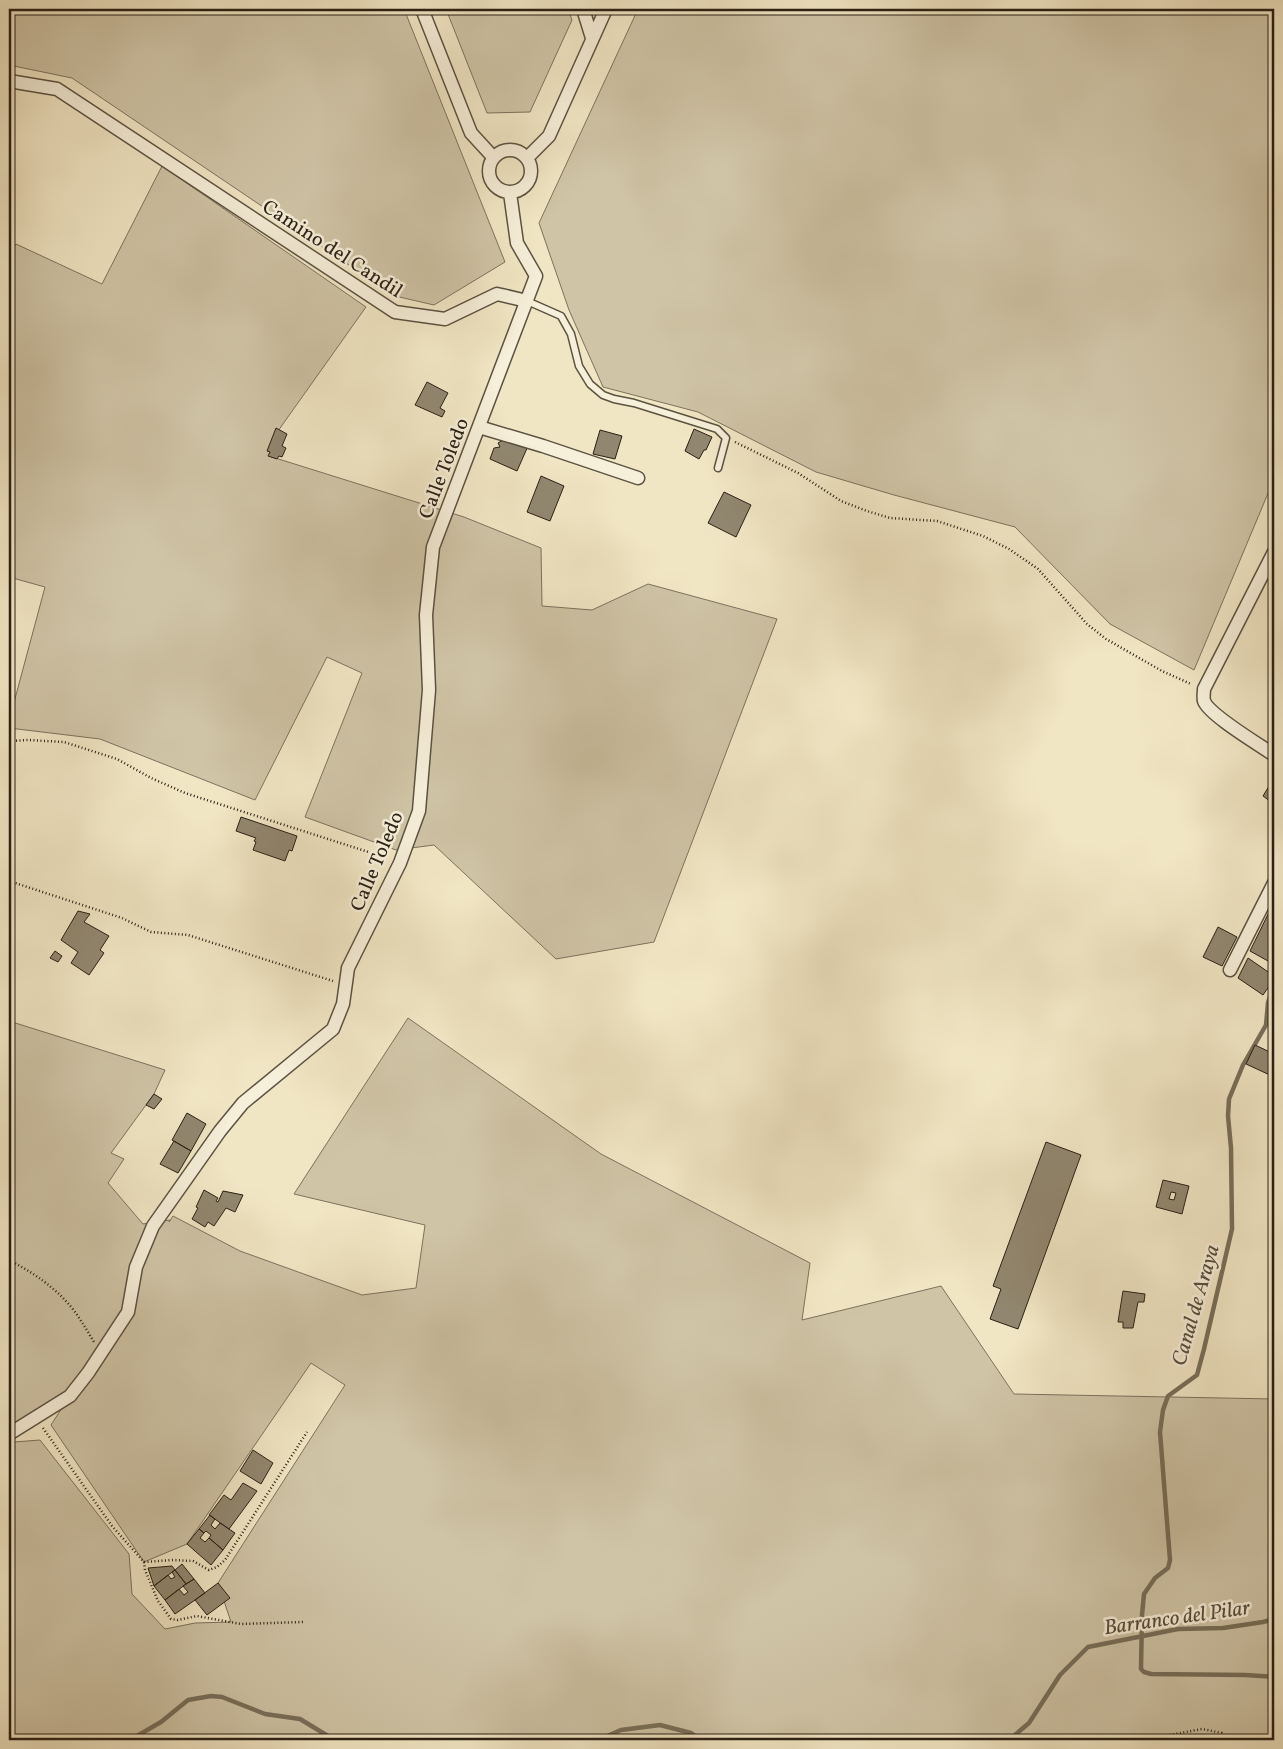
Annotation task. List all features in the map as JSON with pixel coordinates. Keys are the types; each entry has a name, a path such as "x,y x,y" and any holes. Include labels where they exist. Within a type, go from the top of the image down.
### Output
{"street":[{"path":"422,9 471,132 493,157"},
{"path":"582,9 592,38"},
{"path":"528,158 549,136 606,9"},
{"name":"Camino del Candil","path":"9,81 58,89 395,312 445,318 497,294 527,301"},
{"path":"503,150 517,150 528,158 531,167 530,179 523,188 510,193 500,191 491,184 488,171 493,157 503,150"},
{"name":"Calle Toledo","path":"9,1434 70,1396 88,1374 128,1312 136,1267 153,1226 220,1131 243,1103 333,1029 344,1004 348,968 400,863 418,811 429,690 426,615 432,547 536,276 517,243 510,193"},
{"path":"479,427 638,478"},
{"path":"1274,552 1204,689 1204,700 1211,710 1274,755"},
{"path":"1230,970 1274,883"}],"lane":[{"name":"Camino del Candil","path":"527,301 561,316 571,334 579,366 590,384 603,395 634,402 709,425 717,429 726,438"},
{"path":"718,468 726,438"}],"path":[{"path":"726,438 798,473 841,501 890,518 937,521 983,536 1009,549 1038,569 1087,624 1106,639 1162,671 1204,689"},
{"path":"9,741 37,740 64,742 117,759 151,778 185,792 400,863"},
{"path":"9,881 122,918 151,932 188,935 346,986"},
{"path":"9,1260 31,1272 56,1291 76,1312 101,1354"},
{"path":"35,1417 112,1526 144,1562 144,1570 158,1601 171,1619 178,1620 197,1616 241,1624 303,1622"},
{"path":"144,1562 173,1560 193,1562 209,1570 217,1567 225,1560 307,1432"},
{"path":"1142,1740 1202,1728 1222,1733 1227,1740"}],"shaded area":[{"path":"9,9 404,9 505,262 434,305 395,296 72,78 9,65"},
{"path":"446,9 568,9 572,20 530,112 487,113"},
{"path":"638,9 1274,9 1274,479 1194,670 1110,624 1015,527 816,472 698,412 603,387 569,310 539,223"},
{"path":"162,166 366,307 278,431 269,456 464,517 541,548 542,606 592,610 648,584 777,619 654,942 556,959 434,845 396,850 305,817 362,673 327,657 255,800 100,739 9,728 9,721 45,587 9,577 9,254 16,244 102,284"},
{"path":"408,1018 601,1154 810,1263 802,1320 941,1286 1014,1394 1274,1399 1274,1740 9,1740 9,1445 14,1442 40,1440 129,1554 132,1594 165,1629 195,1623 231,1622 218,1583 345,1385 311,1363 187,1544 144,1562 51,1425 69,1397 9,1434 9,1021 165,1070 154,1094 111,1153 124,1159 108,1183 143,1224 170,1220 169,1222 173,1216 240,1251 362,1295 416,1288 425,1225 294,1194"}],"building":[{"path":"427,382 448,393 440,408 445,411 442,417 415,405"},
{"path":"276,428 287,434 282,446 286,448 282,457 279,456 277,459 268,456 270,452 267,451"},
{"path":"694,429 712,437 699,459 685,451"},
{"path":"600,430 622,436 615,459 593,454"},
{"path":"503,440 528,446 517,471 490,459 494,448 500,447 498,443"},
{"path":"541,476 564,486 550,521 527,512"},
{"path":"724,492 751,505 736,537 708,523"},
{"path":"1274,778 1274,804 1263,796"},
{"path":"241,817 297,836 292,851 289,850 285,861 253,850 256,838 236,831"},
{"path":"1274,902 1274,949 1268,961 1250,951"},
{"path":"78,911 90,914 84,922 109,936 100,950 104,953 89,975 71,963 78,952 61,940"},
{"path":"1218,927 1237,937 1222,966 1203,957"},
{"path":"55,951 62,956 58,962 50,958"},
{"path":"1248,958 1274,976 1274,979 1263,995 1238,978"},
{"path":"1255,1045 1274,1054 1274,1072 1272,1076 1246,1064"},
{"path":"154,1094 162,1099 154,1109 146,1105"},
{"path":"187,1113 206,1124 191,1151 172,1140"},
{"path":"174,1141 191,1151 178,1173 160,1164"},
{"path":"1046,1142 1081,1155 1018,1329 990,1319 1001,1289 993,1286"},
{"path":"1163,1180 1189,1186 1182,1214 1156,1207","holes":["1171,1192 1176,1193 1174,1200 1169,1199"]},
{"path":"204,1190 218,1198 216,1201 218,1202 223,1191 243,1195 235,1212 226,1208 214,1226 208,1222 205,1227 192,1219"},
{"path":"1123,1291 1145,1294 1144,1302 1138,1302 1133,1328 1123,1328 1123,1322 1118,1322"},
{"path":"253,1450 273,1463 261,1484 240,1471"},
{"path":"243,1483 257,1491 229,1529 209,1515 224,1495 231,1500"},
{"path":"210,1515 215,1519 211,1525 215,1529 220,1523 235,1533 223,1550 209,1538 211,1535 199,1529"},
{"path":"199,1529 204,1533 200,1538 205,1542 209,1538 223,1550 211,1565 187,1544"},
{"path":"182,1564 194,1579 186,1584 175,1570"},
{"path":"172,1566 175,1570 154,1586 148,1568"},
{"path":"175,1570 186,1584 165,1600 154,1586 168,1575 171,1579 175,1577 172,1572"},
{"path":"194,1579 205,1593 175,1614 165,1600 179,1589 184,1595 188,1592 183,1586"},
{"path":"218,1583 230,1598 207,1615 195,1600"}],"waterway":[{"name":"Canal de Araya","path":"1274,984 1268,1003 1266,1025 1243,1065 1229,1099 1232,1229 1204,1349 1197,1375 1168,1396 1163,1410 1160,1432 1170,1560 1168,1568 1155,1578 1144,1594 1141,1669 1151,1674 1274,1677"},
{"name":"Barranco del Pilar","path":"1009,1740 1029,1723 1060,1675 1088,1647 1178,1629 1223,1628 1274,1619"},
{"name":"Barranco del Pilar","path":"130,1740 161,1722 188,1700 211,1696 222,1697 265,1714 300,1719 328,1736 361,1737 369,1740"},
{"name":"Barranco del Pilar","path":"598,1740 621,1730 660,1725 691,1733 701,1740"}]}
